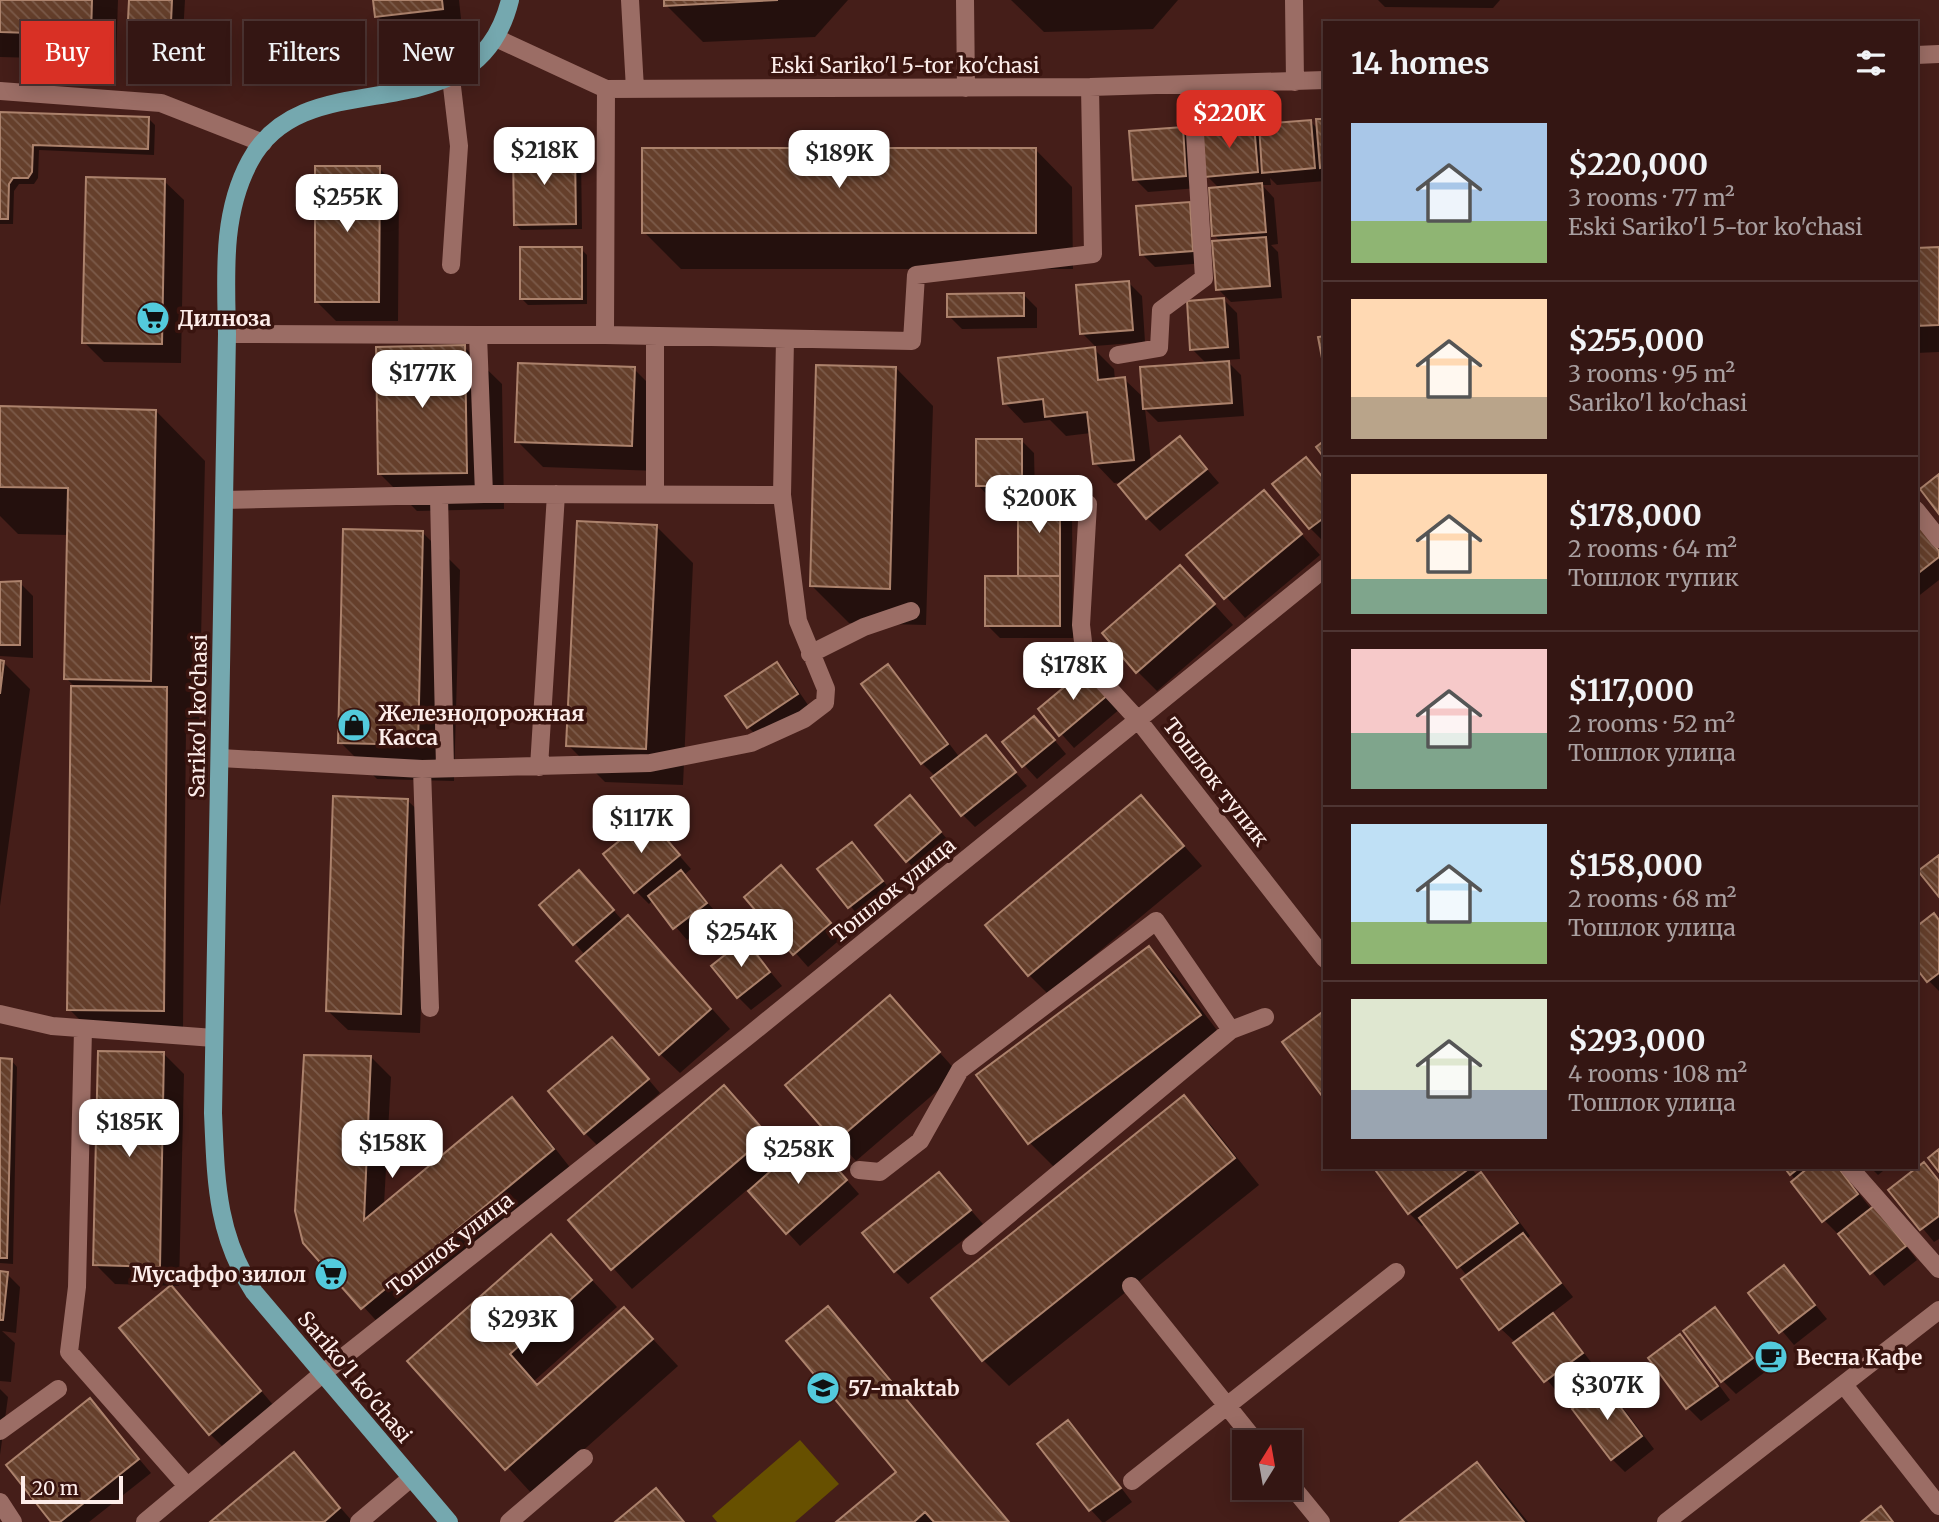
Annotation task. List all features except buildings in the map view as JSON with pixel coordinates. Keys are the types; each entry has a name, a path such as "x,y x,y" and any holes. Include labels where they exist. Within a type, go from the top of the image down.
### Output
{"main road":[{"name":"Sariko'l ko'chasi","path":"478,60 496,38 510,0"},
{"name":"Sariko'l ko'chasi","path":"431,84 310,110 293,118 263,143 251,159 242,178 231,221 225,256 227,334 214,1038 215,1160 220,1214 228,1242 254,1293 449,1522"}],"street":[{"path":"630,0 635,89"},
{"path":"965,0 966,88"},
{"path":"1294,0 1295,82"},
{"name":"Eski Sariko'l 5-tor ko'chasi","path":"496,38 606,89 1090,87 1323,80"},
{"path":"1918,55 1939,54"},
{"path":"451,265 459,146 452,84"},
{"path":"1118,355 1158,348 1161,310 1204,278 1192,85"},
{"path":"227,334 605,335 912,341 916,275 1093,254 1090,87"},
{"path":"605,335 606,89"},
{"path":"0,91 161,103 263,143"},
{"path":"478,335 484,494"},
{"path":"655,336 655,495"},
{"path":"220,758 422,769 650,762 751,743 804,719 825,704 826,689 799,621 782,495 785,339"},
{"path":"225,500 484,494 782,495"},
{"path":"539,766 556,494"},
{"path":"439,496 445,768"},
{"name":"Тошлок тупик","path":"1088,504 1081,625 1084,650 1105,684 1139,721 1323,956"},
{"path":"1918,513 1939,539"},
{"name":"Тошлок улица","path":"145,1522 322,1374 758,1028 1323,570"},
{"path":"810,654 864,626 911,611"},
{"path":"422,769 430,1008"},
{"path":"859,1170 880,1172 920,1141 960,1070 1156,921 1231,1030"},
{"path":"0,1014 52,1026 214,1038"},
{"path":"971,1246 1231,1030 1265,1017"},
{"path":"83,1029 77,1287 69,1352 187,1486"},
{"path":"1851,1169 1939,1269"},
{"path":"1132,1481 1396,1272"},
{"path":"1131,1286 1246,1430"},
{"path":"1665,1522 1939,1310"},
{"path":"1844,1385 1939,1506"},
{"path":"0,1431 58,1389"},
{"path":"509,1522 583,1458"},
{"path":"359,1522 411,1478"},
{"path":"1302,1499 1321,1522"},
{"path":"0,1502 13,1522"}],"shaded area":[{"path":"800,1440 839,1484 795,1522 717,1522 712,1516"}],"place":[{"name":"Дилноза","path":"153,318"},
{"name":"Железнодорожная Касса","path":"354,725"},
{"name":"Мусаффо зилол","path":"331,1274"},
{"name":"Весна Кафе","path":"1771,1357"},
{"name":"57-maktab","path":"823,1388"}]}
